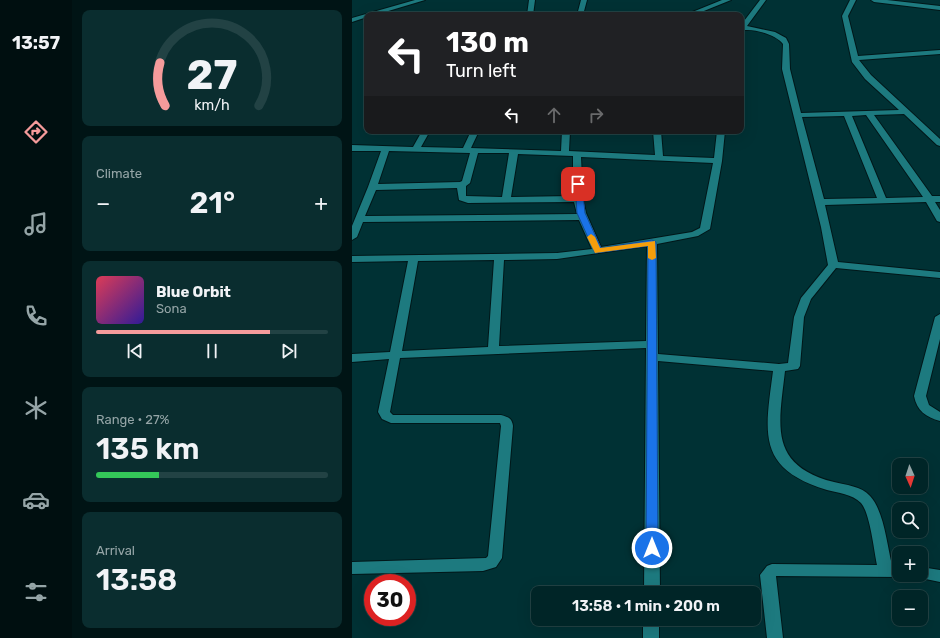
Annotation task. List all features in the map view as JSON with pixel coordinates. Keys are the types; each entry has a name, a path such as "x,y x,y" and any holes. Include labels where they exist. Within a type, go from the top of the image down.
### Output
{"street":[{"path":"380,12 422,0"},
{"path":"530,12 532,0"},
{"path":"581,12 584,0"},
{"path":"696,12 728,0"},
{"path":"744,25 763,0"},
{"path":"853,0 845,16 855,58 868,77 940,142"},
{"path":"874,0 940,8"},
{"path":"352,14 364,16"},
{"path":"352,20 364,17"},
{"path":"652,357 779,368 794,366 799,317 806,298 824,278 833,265 820,202 786,69 786,44 782,39 773,33 744,28"},
{"path":"855,58 940,52"},
{"path":"797,115 907,112"},
{"path":"868,113 910,169 930,199 940,219"},
{"path":"846,114 882,200"},
{"path":"416,148 424,134"},
{"path":"373,187 461,185 466,183 474,134"},
{"path":"564,153 566,134"},
{"path":"657,134 659,158"},
{"path":"353,261 414,258 557,256 598,251 695,234 705,229 718,161 721,134"},
{"path":"352,148 514,151 718,161"},
{"path":"352,237 373,187 386,148"},
{"path":"506,200 514,151"},
{"path":"577,154 578,199 582,217 598,251"},
{"path":"461,185 462,198 468,200 578,199"},
{"path":"820,202 940,199"},
{"path":"360,219 582,217"},
{"path":"652,242 652,586"},
{"path":"493,350 499,257"},
{"path":"352,568 483,565 491,563 495,558 507,426 506,421 501,419 391,419 386,416 384,412 414,258"},
{"path":"833,265 940,275"},
{"path":"940,317 920,396 921,404 926,412 940,417"},
{"path":"352,358 493,350 652,344"},
{"path":"775,638 767,575 772,570 892,571 871,510 866,500 858,494 810,481 794,472 782,460 776,444 774,424 779,368"},
{"path":"928,574 940,576"},
{"path":"651,638 652,626"}],"slow traffic":[{"path":"591,237 598,251 652,242 652,258"}],"route":[{"path":"578,184 578,199 581,213 598,251 652,242 652,548"}]}
